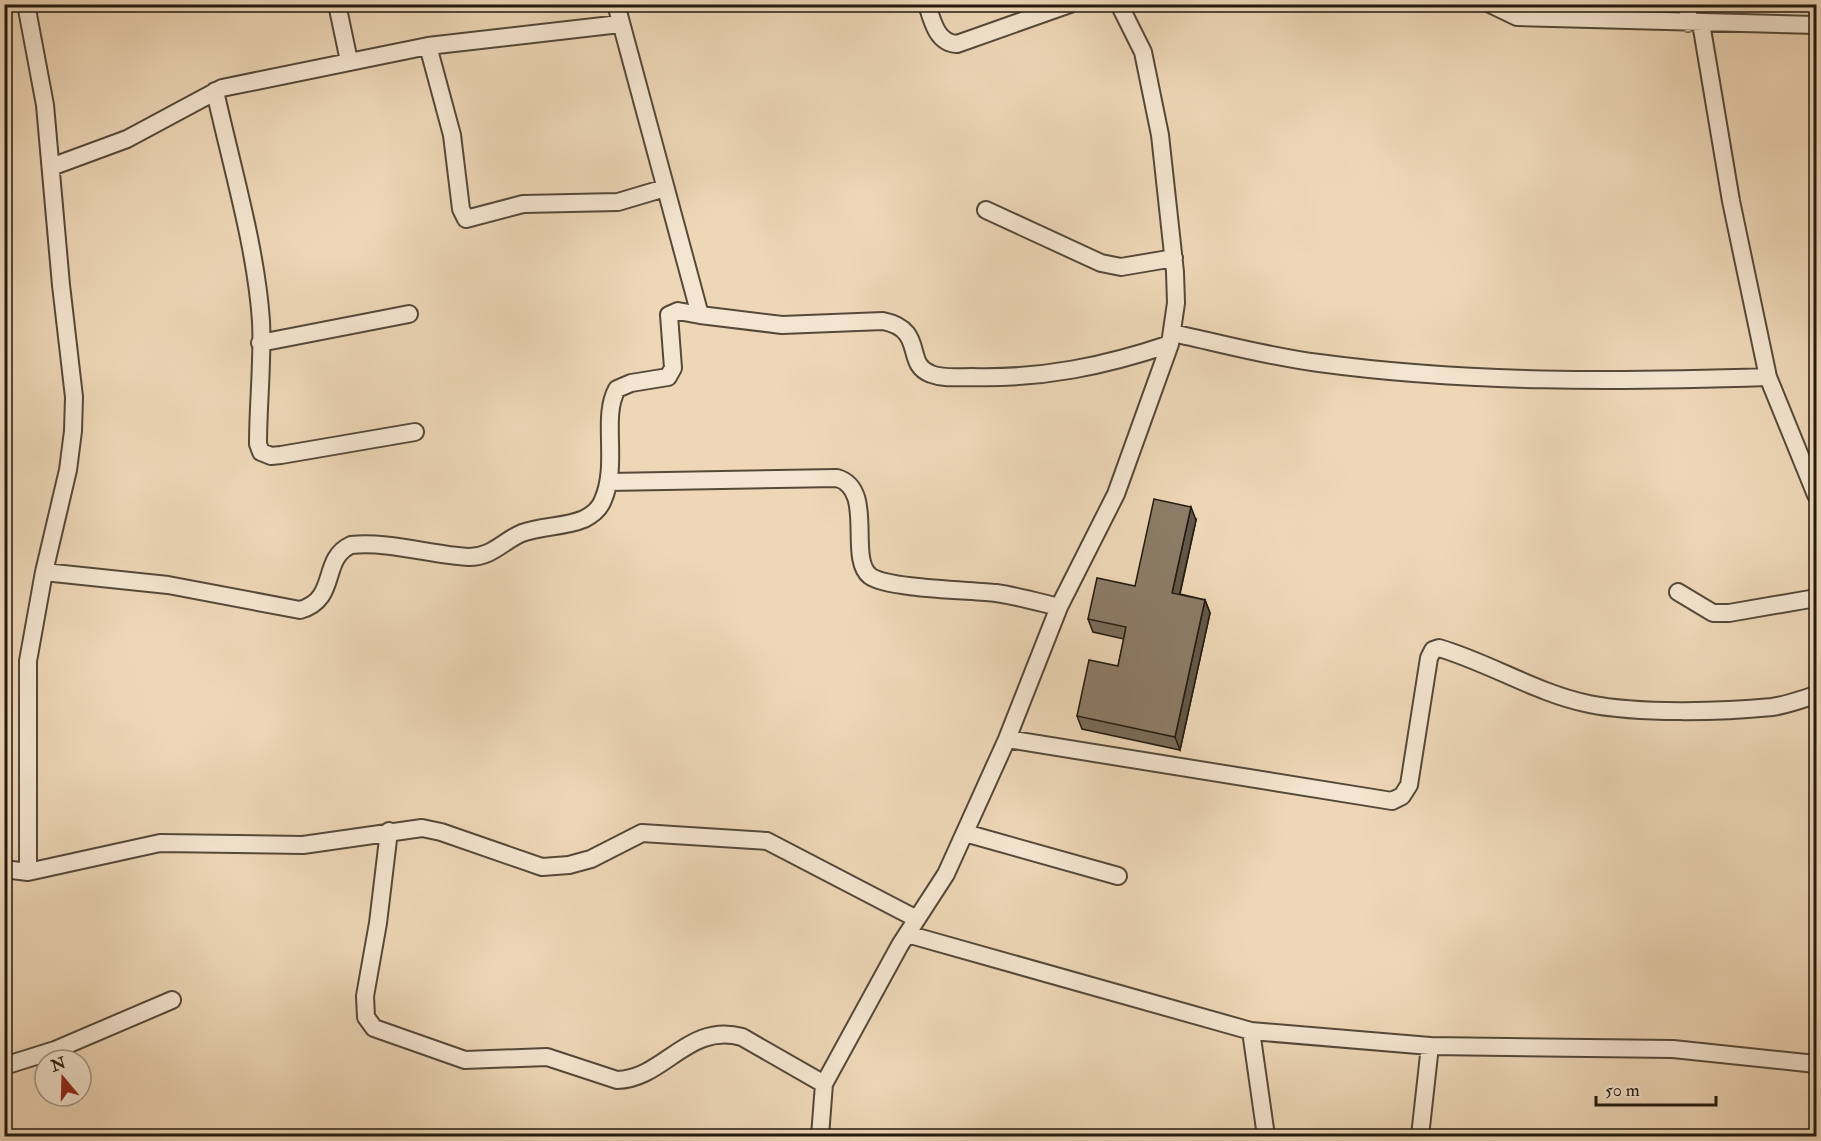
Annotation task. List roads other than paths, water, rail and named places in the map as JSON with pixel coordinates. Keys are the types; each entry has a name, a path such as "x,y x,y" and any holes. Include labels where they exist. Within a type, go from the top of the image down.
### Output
{"street":[{"path":"26,4 45,105 74,397 73,432 68,470 44,572 28,661 28,872"},
{"path":"337,4 349,61"},
{"path":"616,4 700,315"},
{"path":"927,4 942,39 949,44 957,44 1070,4"},
{"path":"820,1137 824,1084 907,934 946,874 1007,740 1059,607 1116,494 1171,339 1176,303 1174,258 1149,73 1134,31 1119,4"},
{"path":"1490,4 1516,17 1816,25"},
{"path":"1688,4 1694,23 1768,377 1816,495"},
{"path":"51,167 127,139 215,91 428,46 621,24"},
{"path":"428,46 452,135 461,209 466,219 523,204 618,202 665,188"},
{"path":"215,91 255,271 261,322 258,444 265,454 281,455 414,432"},
{"path":"986,210 1101,263 1121,267 1174,258"},
{"path":"44,572 168,585 300,610 322,597 337,557 348,546 359,544 471,557 493,552 519,534 542,526 583,520 595,512 602,503 609,482 612,458 610,406 613,396 617,389 631,382 668,377 673,368 669,315 678,311 782,325 883,321 898,324 907,331 920,367 930,374 944,377 1001,378 1087,369 1171,339 1317,363 1463,377 1678,380 1768,377"},
{"path":"260,343 409,314"},
{"path":"609,482 837,478 847,484 855,499 864,567 872,578 894,583 998,593 1059,607"},
{"path":"1678,592 1713,613 1816,598"},
{"path":"1007,740 1392,801 1402,796 1409,785 1429,658 1433,650 1439,648 1519,682 1588,704 1623,708 1715,709 1774,706 1816,695"},
{"path":"4,869 28,872 160,843 303,845 422,828 441,832 542,867 554,868 591,859 642,833 767,841 917,919"},
{"path":"389,831 378,923 364,996 366,1017 374,1028 465,1060 547,1057 617,1080 627,1080 643,1073 701,1037 732,1034 742,1037 824,1084"},
{"path":"965,833 1118,876"},
{"path":"907,934 1251,1031 1430,1046 1673,1049 1816,1064"},
{"path":"4,1066 55,1050 172,1000"},
{"path":"1251,1031 1266,1137"},
{"path":"1420,1137 1430,1046"}]}
